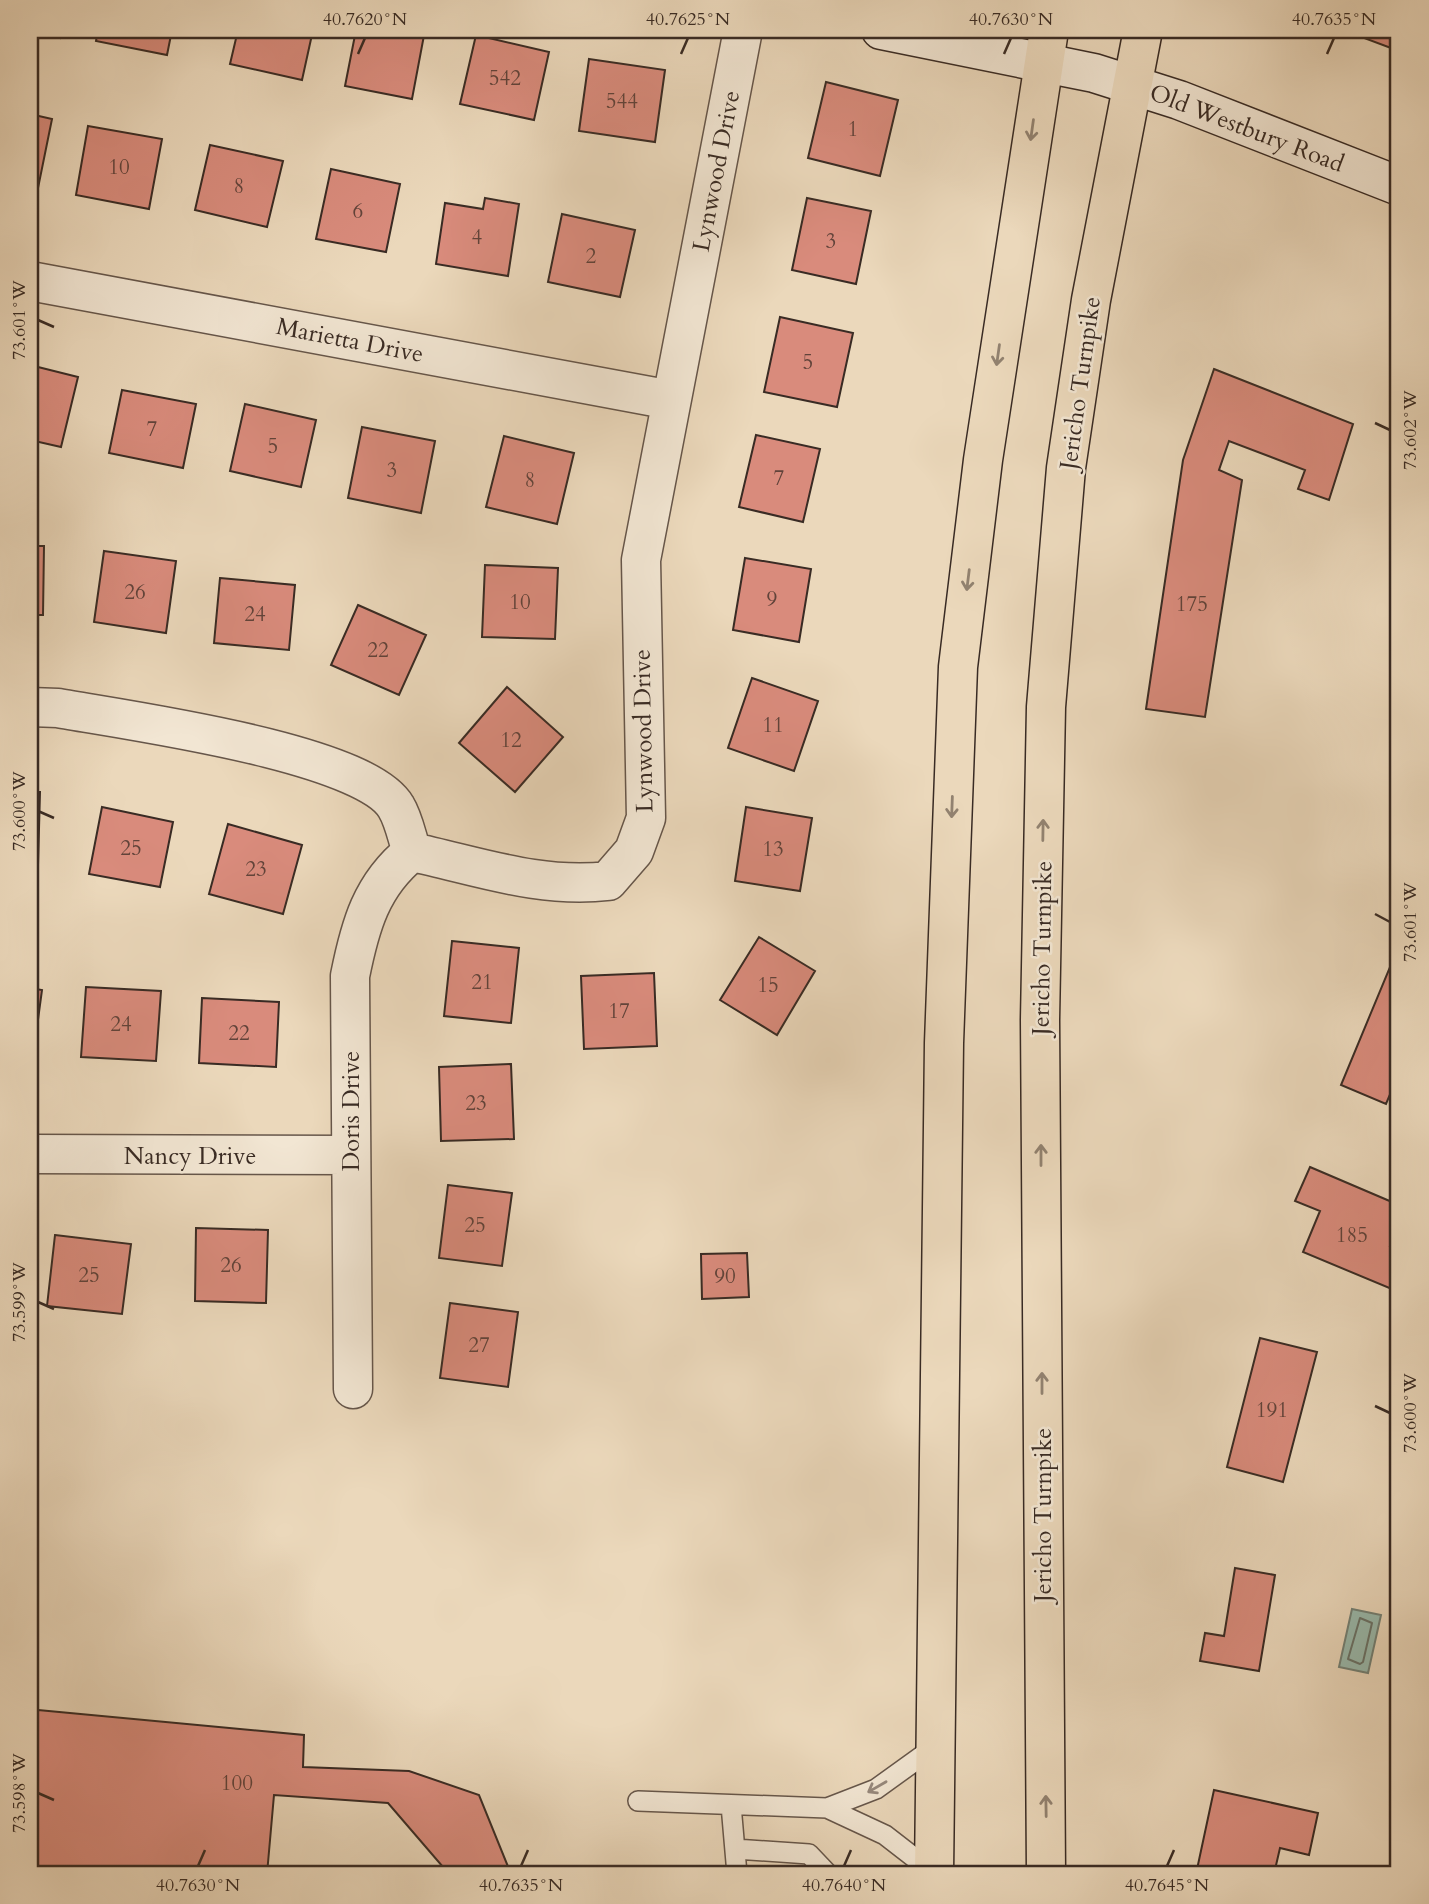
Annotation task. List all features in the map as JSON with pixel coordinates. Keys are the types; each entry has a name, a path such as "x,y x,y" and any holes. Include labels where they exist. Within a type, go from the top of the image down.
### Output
{"main road":[{"name":"Jericho Turnpike","path":"1046,1874 1040,1033 1046,707 1066,468 1091,300 1143,30"},
{"path":"934,1873 933,1748 944,1043 958,667 983,460 1046,46"}],"street":[{"name":"Lynwood Drive","path":"412,852 500,875 574,885 608,881 634,851 646,818 641,560 744,30"},
{"name":"Old Westbury Road","path":"881,30 1046,46 1094,73 1179,100 1399,186"},
{"name":"Marietta Drive","path":"30,281 671,400"},
{"path":"30,707 58,708 254,743 318,761 374,788 396,805 412,852"},
{"name":"Doris Drive","path":"353,1389 350,976 358,937 380,883 412,852"},
{"name":"Nancy Drive","path":"30,1154 351,1156"}],"lane":[{"path":"638,1801 827,1808 876,1789 933,1748"},
{"path":"731,1805 737,1874"},
{"path":"827,1808 885,1835 934,1873"},
{"path":"735,1849 809,1854 828,1874"}],"water":[{"path":"1352,1609 1381,1615 1368,1673 1339,1667"}],"building":[{"path":"30,30 62,30 60,38"},
{"path":"98,30 172,30 167,55 96,41"},
{"path":"238,30 313,30 302,80 230,64"},
{"path":"356,30 425,30 412,99 345,86"},
{"path":"1358,30 1399,30 1399,51 1356,35"},
{"path":"476,35 549,52 534,120 460,104"},
{"path":"589,59 665,70 655,142 579,131"},
{"path":"826,82 898,100 880,176 808,158"},
{"path":"30,114 52,119 38,188 30,186"},
{"path":"88,126 162,139 149,209 76,195"},
{"path":"210,145 283,161 267,227 195,210"},
{"path":"331,169 400,184 386,252 316,239"},
{"path":"485,198 519,204 508,276 436,264 445,203 483,209"},
{"path":"807,198 871,211 856,284 792,270"},
{"path":"562,214 635,230 620,297 548,282"},
{"path":"780,317 853,333 837,407 764,392"},
{"path":"30,365 78,377 61,447 30,440"},
{"path":"1214,369 1353,424 1329,500 1298,489 1305,470 1229,441 1219,470 1242,480 1205,717 1146,709 1183,460"},
{"path":"122,390 196,404 183,468 109,453"},
{"path":"245,404 316,420 301,487 230,471"},
{"path":"362,427 435,441 421,513 348,498"},
{"path":"756,435 820,449 803,522 739,507"},
{"path":"504,436 574,453 557,524 486,507"},
{"path":"30,546 44,546 43,615 30,615"},
{"path":"104,551 176,561 166,633 94,622"},
{"path":"745,558 811,569 799,642 733,630"},
{"path":"485,565 558,568 555,639 482,637"},
{"path":"220,578 295,585 289,650 214,643"},
{"path":"358,605 426,635 399,695 331,665"},
{"path":"752,678 818,701 794,771 728,748"},
{"path":"507,687 563,737 515,792 459,743"},
{"path":"30,792 40,792 38,865 30,865"},
{"path":"102,807 173,822 160,887 89,874"},
{"path":"746,807 812,818 800,891 735,881"},
{"path":"228,824 302,845 283,914 209,894"},
{"path":"759,937 815,971 777,1035 720,1000"},
{"path":"452,941 519,948 511,1023 444,1016"},
{"path":"1390,967 1399,971 1399,1073 1386,1104 1341,1085"},
{"path":"654,973 657,1046 584,1049 581,976"},
{"path":"86,987 161,991 156,1061 81,1057"},
{"path":"30,988 42,990 32,1064 30,1064"},
{"path":"202,998 279,1002 276,1067 199,1063"},
{"path":"511,1064 514,1139 441,1141 439,1067"},
{"path":"1310,1167 1399,1205 1399,1224 1390,1246 1399,1250 1399,1292 1303,1252 1320,1211 1295,1201"},
{"path":"448,1185 512,1193 502,1266 439,1258"},
{"path":"196,1228 268,1230 266,1303 195,1301"},
{"path":"55,1235 131,1244 122,1314 47,1306"},
{"path":"747,1253 749,1297 702,1299 701,1254"},
{"path":"450,1303 518,1312 508,1387 440,1378"},
{"path":"1260,1338 1317,1352 1283,1482 1227,1467"},
{"path":"1235,1568 1275,1575 1259,1671 1200,1661 1205,1633 1224,1636"},
{"path":"38,1710 304,1735 303,1767 409,1771 479,1795 511,1874 449,1874 388,1803 274,1795 267,1874 30,1874 30,1794"},
{"path":"1214,1790 1318,1813 1309,1855 1280,1848 1274,1874 1196,1874"}]}
